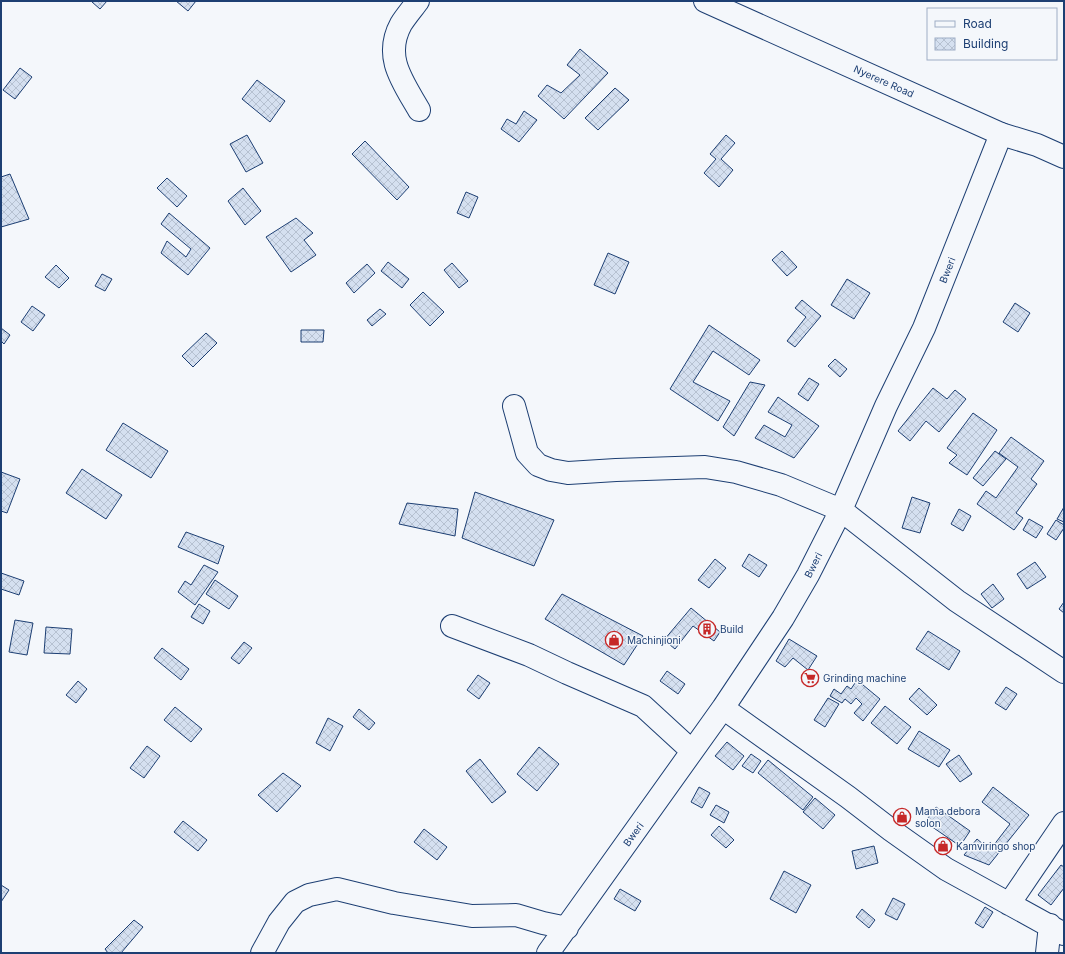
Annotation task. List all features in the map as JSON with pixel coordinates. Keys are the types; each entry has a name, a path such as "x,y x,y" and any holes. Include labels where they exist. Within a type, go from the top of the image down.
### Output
{"street":[{"path":"418,1 401,24 393,46 394,62 403,83 419,110"},
{"name":"Nyerere Road","path":"705,1 1001,134 1037,145 1064,157"},
{"name":"Bweri","path":"548,953 723,708 784,618 808,575 841,510 886,406 924,328 1001,134"},
{"path":"514,406 527,453 538,465 551,470 568,473 705,467 736,472 781,485 841,510 957,601 1064,672"},
{"path":"452,626 529,655 567,674 643,706 692,751"},
{"path":"723,708 946,869 1057,929 1047,953"},
{"path":"1009,904 1064,823"},
{"path":"262,953 279,922 295,902 309,895 337,889 394,903 472,916 516,915 567,928"}],"building":[{"path":"107,1 100,9 92,2"},
{"path":"176,1 196,1 188,11"},
{"path":"580,49 608,73 564,119 538,96 547,85 561,93 580,75 567,65"},
{"path":"20,68 32,77 15,99 3,90"},
{"path":"257,80 285,101 270,122 242,99"},
{"path":"615,88 629,100 598,130 585,118"},
{"path":"524,111 537,120 519,142 501,129 507,119 516,124"},
{"path":"247,135 263,163 246,172 230,144"},
{"path":"726,135 735,143 721,159 733,170 719,187 704,173 716,159 710,154"},
{"path":"365,141 409,187 397,200 352,154"},
{"path":"10,174 29,219 1,227 1,177"},
{"path":"167,178 187,196 177,207 157,188"},
{"path":"243,188 261,211 245,225 228,201"},
{"path":"466,192 478,197 469,218 457,213"},
{"path":"169,213 210,248 188,275 161,253 167,241 186,257 191,249 161,224"},
{"path":"296,218 313,233 304,240 316,255 291,272 266,237"},
{"path":"782,251 797,267 787,276 772,260"},
{"path":"608,253 629,262 615,294 594,285"},
{"path":"388,262 409,279 402,288 381,271"},
{"path":"452,263 468,281 459,288 444,270"},
{"path":"367,264 375,273 354,293 346,283"},
{"path":"56,265 69,278 59,288 45,277"},
{"path":"102,274 112,279 105,291 95,286"},
{"path":"847,279 870,293 854,319 831,305"},
{"path":"423,292 444,312 430,326 410,305"},
{"path":"802,300 821,316 795,347 787,341 806,317 795,308"},
{"path":"1015,303 1030,313 1018,332 1003,322"},
{"path":"32,306 45,315 33,331 21,322"},
{"path":"380,309 386,314 372,326 367,320"},
{"path":"709,325 760,360 749,375 713,351 693,382 730,401 718,421 670,389"},
{"path":"1,328 10,335 4,344 1,341"},
{"path":"301,330 324,330 323,342 301,342"},
{"path":"206,333 217,343 193,367 182,356"},
{"path":"835,359 847,369 840,377 828,366"},
{"path":"809,378 819,384 808,401 798,394"},
{"path":"750,382 765,385 734,436 723,427"},
{"path":"933,388 947,399 955,390 966,399 939,432 926,421 910,441 898,431"},
{"path":"778,397 819,426 794,458 755,438 764,425 785,437 792,425 768,412"},
{"path":"973,413 997,430 967,475 949,463 957,455 947,448"},
{"path":"123,423 168,451 151,478 106,450"},
{"path":"1011,437 1044,461 1031,479 1037,484 1016,513 1023,518 1014,530 977,504 986,491 996,498 1018,467 999,453"},
{"path":"995,451 1006,459 983,486 973,478"},
{"path":"82,469 122,495 106,519 66,493"},
{"path":"1,472 20,479 7,513 1,511"},
{"path":"475,492 554,520 534,566 462,538"},
{"path":"912,497 930,503 920,533 902,528"},
{"path":"407,503 458,509 455,536 399,524"},
{"path":"1064,507 1064,522 1057,519"},
{"path":"959,509 971,516 963,531 951,524"},
{"path":"1029,519 1043,527 1036,538 1023,530"},
{"path":"1056,520 1064,525 1064,528 1056,540 1047,534"},
{"path":"186,532 224,546 218,564 178,547"},
{"path":"749,554 767,565 759,577 742,566"},
{"path":"715,559 726,568 709,588 698,580"},
{"path":"1035,562 1046,577 1027,589 1017,574"},
{"path":"204,565 218,572 195,605 178,592 185,581 191,585"},
{"path":"1,573 24,581 19,595 1,589"},
{"path":"215,580 238,596 229,609 206,594"},
{"path":"993,584 1004,599 992,608 981,594"},
{"path":"562,594 643,636 624,665 545,619"},
{"path":"1064,602 1064,613 1059,609"},
{"path":"199,604 210,611 203,624 191,617"},
{"name":"Build","path":"691,608 720,632 714,641 693,626 675,649 664,640"},
{"path":"15,620 33,623 27,655 9,652"},
{"path":"46,627 72,629 70,654 44,653"},
{"path":"928,631 960,651 949,670 916,649"},
{"path":"789,639 817,656 808,670 793,658 785,667 776,661"},
{"path":"244,642 252,648 239,664 231,658"},
{"path":"162,648 189,669 181,680 154,658"},
{"path":"667,671 685,684 678,694 660,681"},
{"path":"478,675 490,683 479,699 467,690"},
{"path":"857,680 880,699 863,721 854,713 862,704 856,698 851,704 845,699 842,703 830,696 834,689 841,694 847,686 851,689"},
{"path":"78,681 87,689 76,703 66,695"},
{"path":"1006,687 1017,694 1006,710 995,703"},
{"path":"919,688 937,705 927,715 909,699"},
{"path":"828,698 839,704 825,727 814,720"},
{"path":"885,706 911,727 897,744 871,723"},
{"path":"175,707 202,729 191,742 164,720"},
{"path":"359,709 375,723 369,730 353,717"},
{"path":"328,718 343,726 330,751 316,743"},
{"path":"919,731 950,750 939,767 908,749"},
{"path":"727,742 744,756 733,770 715,756"},
{"path":"147,746 160,756 144,778 130,768"},
{"path":"539,747 559,764 537,791 517,774"},
{"path":"751,754 761,761 753,773 742,766"},
{"path":"959,755 972,774 960,782 946,764"},
{"path":"480,759 506,792 492,803 466,771"},
{"path":"768,760 813,797 803,810 758,773"},
{"path":"283,773 301,786 277,812 258,795"},
{"path":"699,787 710,793 702,808 691,802"},
{"path":"993,787 1029,815 989,865 964,855 977,839 990,850 1010,824 982,802"},
{"path":"815,798 835,815 823,829 803,812"},
{"path":"716,805 729,812 724,823 710,815"},
{"path":"936,807 970,831 960,846 925,822"},
{"path":"183,821 207,840 198,851 174,832"},
{"path":"719,826 734,840 726,848 711,835"},
{"path":"424,829 447,847 437,860 414,842"},
{"path":"874,846 878,863 856,869 852,851"},
{"path":"1061,865 1064,867 1064,888 1051,905 1038,895"},
{"path":"784,871 811,885 796,913 770,899"},
{"path":"1,885 9,890 1,902"},
{"path":"620,889 641,901 635,911 614,899"},
{"path":"893,898 905,904 897,920 885,914"},
{"path":"985,907 993,912 983,928 975,923"},
{"path":"862,909 875,920 869,928 856,917"},
{"path":"134,920 143,927 121,953 108,953 105,949"}],"place":[{"name":"Build","path":"707,629"},
{"name":"Machinjioni","path":"614,640"},
{"name":"Grinding machine","path":"810,678"},
{"name":"Mama debora solon","path":"902,817"},
{"name":"Kamviringo shop","path":"943,846"}]}
